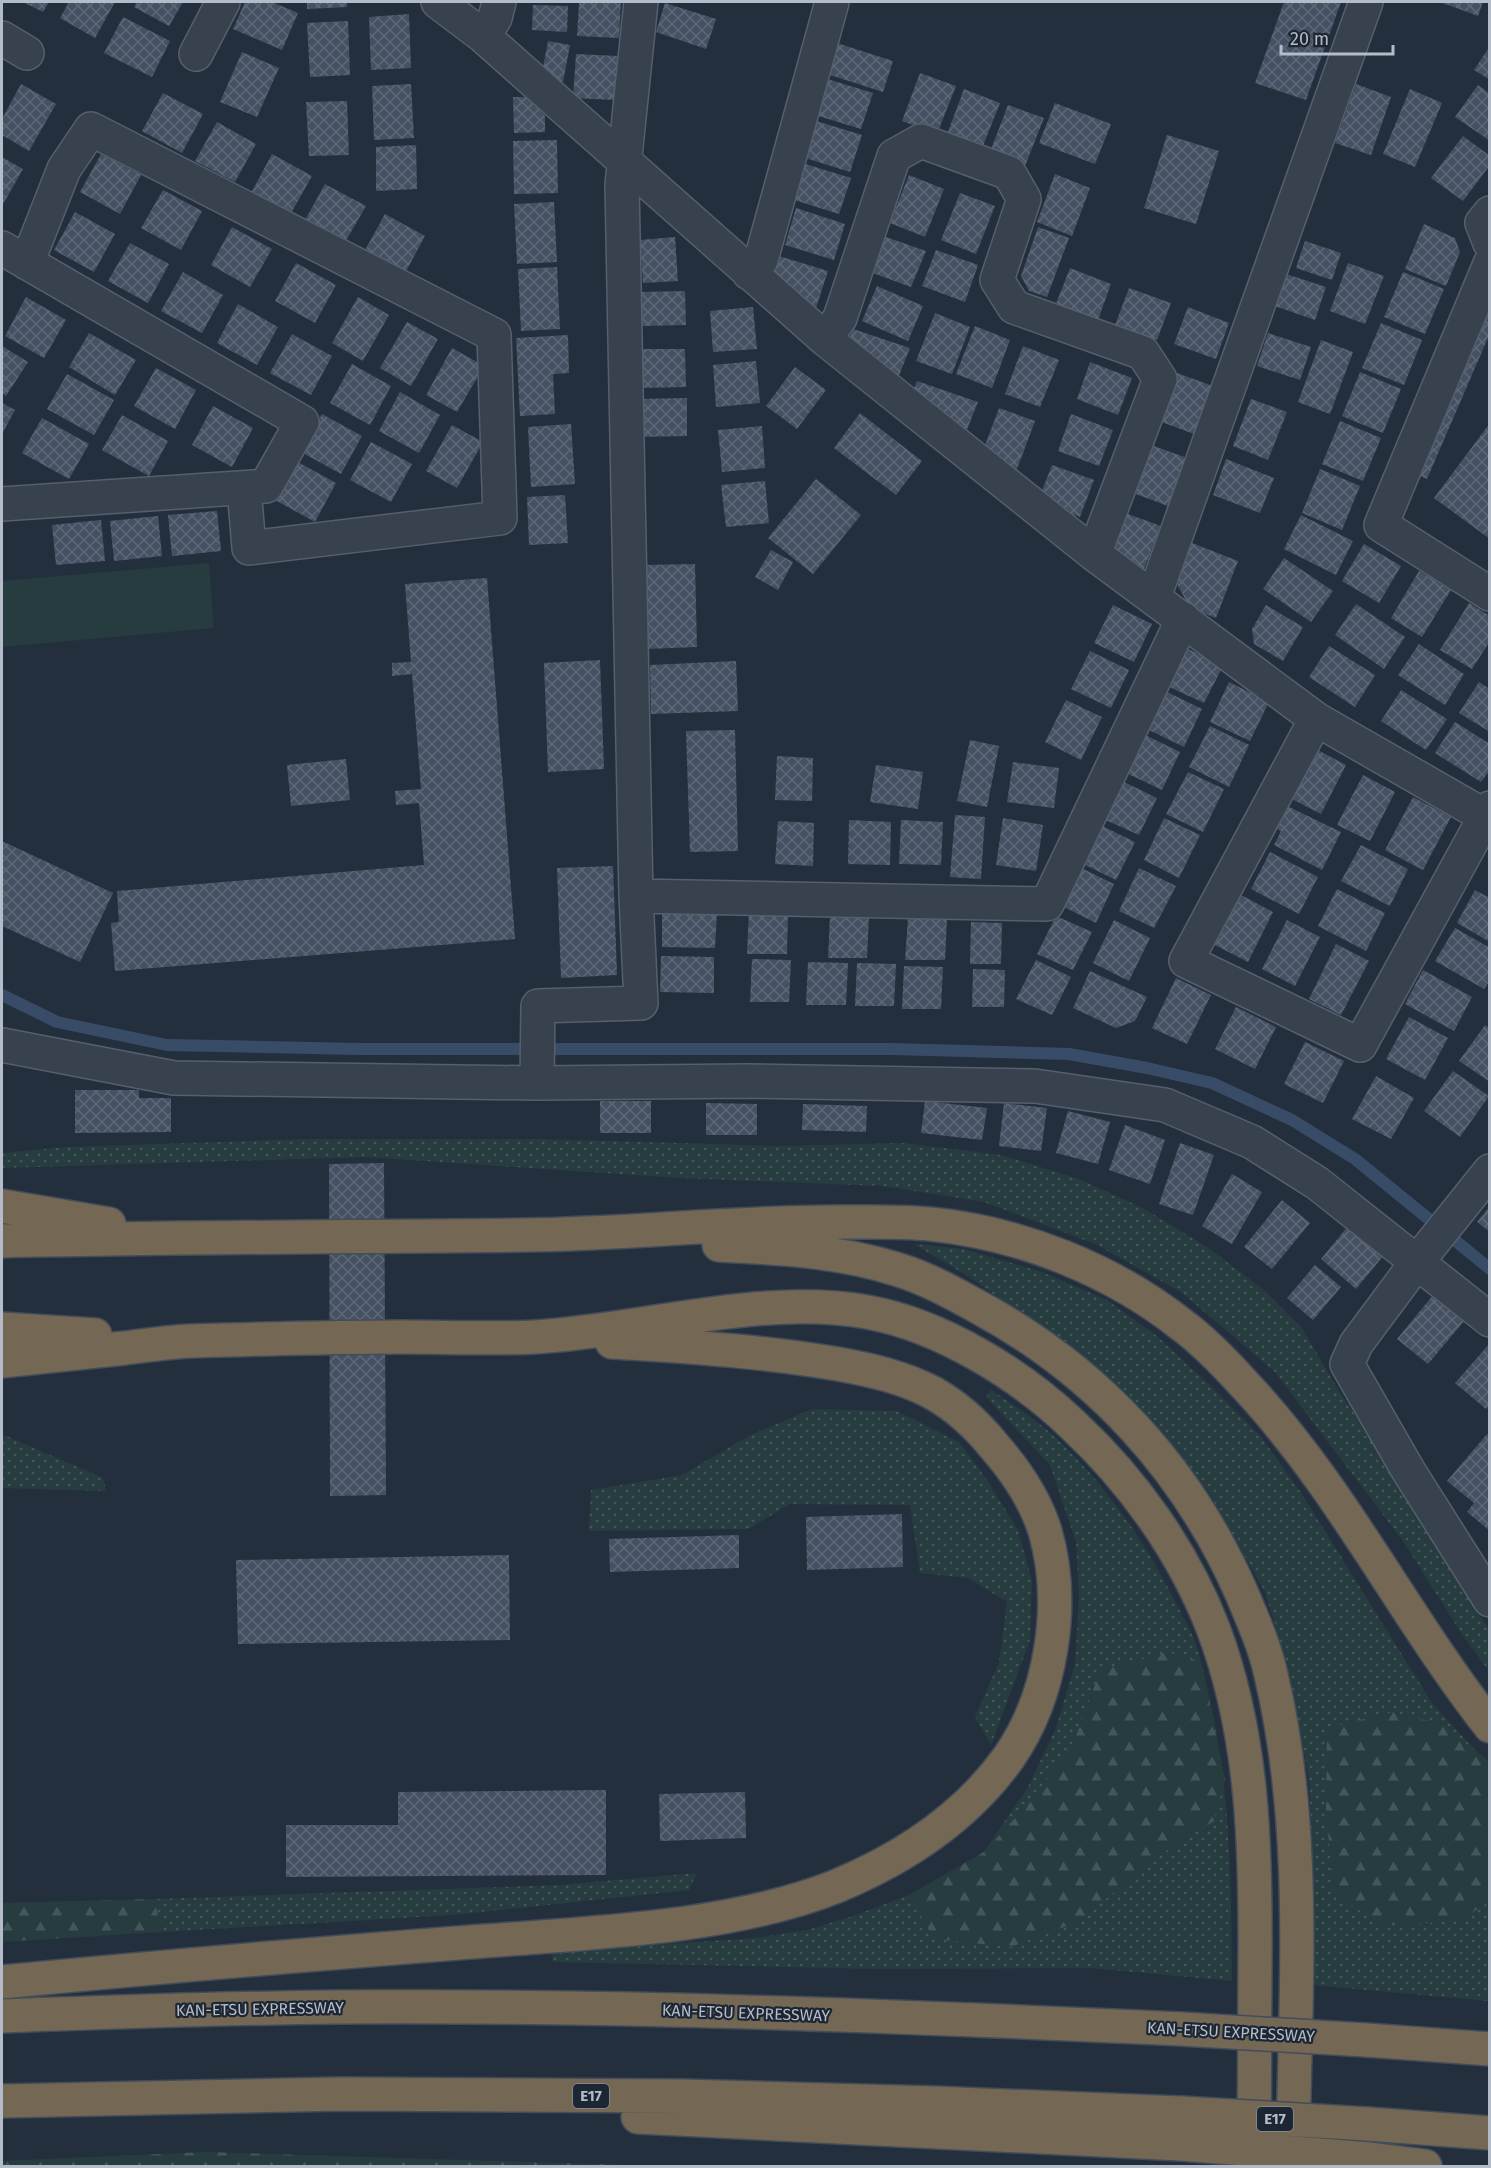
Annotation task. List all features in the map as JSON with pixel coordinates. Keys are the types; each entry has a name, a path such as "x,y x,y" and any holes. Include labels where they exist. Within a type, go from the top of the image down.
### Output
{"highway":[{"path":"2,1206 184,1237"},
{"path":"2,1241 184,1237 532,1235 810,1222 928,1224 980,1232 1033,1246 1086,1267 1139,1295 1183,1325 1227,1365 1270,1411 1309,1460 1440,1656 1490,1726"},
{"path":"532,1235 799,1249 852,1257 898,1269 945,1288 1033,1338 1112,1403 1147,1441 1179,1482 1231,1569 1253,1620 1271,1672 1292,1796 1296,1874 1293,2166"},
{"path":"535,1337 782,1308 822,1308 865,1312 906,1322 989,1360 1062,1414 1099,1449 1152,1516 1190,1579 1212,1626 1229,1680 1240,1729 1249,1778 1256,1876 1254,2166"},
{"path":"2,1329 184,1341"},
{"path":"2,1361 184,1341 359,1337 535,1337 746,1352 864,1369 899,1378 934,1394 961,1412 985,1434 1008,1461 1029,1493 1044,1528 1053,1565 1055,1604 1052,1645 1043,1683 1030,1718 1010,1755 983,1788 954,1817 919,1843 880,1866 834,1887 783,1903 734,1914 663,1925 2,1982"},
{"name":"KAN-ETSU EXPRESSWAY","path":"2,2016 339,2007 658,2010 931,2018 1181,2029 1490,2049"},
{"name":"E17","path":"2,2101 341,2094 683,2096 934,2103 1181,2129 1368,2124 1490,2133"},
{"path":"1181,2129 1425,2166"}],"street":[{"path":"196,54 223,2"},
{"path":"438,2 483,36 825,339 1094,554 1316,719 1488,815 1360,1045 1186,961 1316,719"},
{"path":"483,36 495,18 499,2"},
{"path":"537,1083 538,1006 640,1003 622,185 641,2"},
{"path":"749,273 761,260 832,2"},
{"path":"1154,597 1366,2"},
{"path":"2,504 266,486 302,422 14,255 64,169 91,129 494,335 500,518 249,548 244,488"},
{"path":"825,339 840,318 894,156 921,141 1009,173 1024,199 997,280 1014,307 1143,353 1160,379 1094,554"},
{"path":"1490,213 1482,223 1490,243"},
{"path":"1490,264 1381,525 1490,594"},
{"path":"636,896 1047,904 1183,619"},
{"path":"2,1045 174,1078 537,1083 748,1081 1035,1086 1165,1105 1252,1142 1317,1183 1490,1320"},
{"path":"1490,1171 1417,1262 1356,1344 1347,1364 1408,1470 1490,1600"}],"green space":[{"path":"209,563 214,628 2,647 2,581"},
{"path":"305,1139 539,1139 777,1146 903,1143 1001,1155 1079,1179 1143,1208 1207,1247 1264,1290 1302,1328 1339,1391 1402,1485 1462,1589 1489,1629 1489,1671 1463,1636 1403,1541 1275,1372 1181,1292 1095,1244 984,1202 883,1186 679,1178 366,1157 2,1168 2,1153 67,1147"},
{"path":"914,1244 964,1249 1042,1272 1107,1300 1157,1336 1261,1437 1302,1494 1432,1703 1489,1765 1489,2001 1311,1985 1315,1909 1309,1779 1287,1664 1265,1592 1209,1493 1154,1425 1043,1331 971,1278"},
{"path":"991,1390 1049,1432 1076,1457 1110,1497 1140,1539 1194,1639 1201,1660 1221,1760 1230,1871 1232,1981 1090,1968 880,1969 553,1962 551,1952 756,1938 807,1930 909,1895 984,1852 1028,1787 1056,1728 1075,1664 1079,1597 1076,1542 1050,1465 986,1397"},
{"path":"812,1409 897,1411 959,1442 987,1480 1018,1530 1032,1581 1030,1640 991,1745 975,1717 999,1662 1007,1602 968,1578 920,1573 910,1505 790,1504 748,1529 589,1531 591,1490 682,1475 749,1436"},
{"path":"2,1434 103,1478 106,1491 2,1488"},
{"path":"1168,1652 1201,1662 1225,1779 1214,1821 1166,1851 1077,1922 1011,1947 934,1939 909,1895 984,1852 1031,1801 1075,1739 1100,1671"},
{"path":"1393,1712 1441,1724 1489,1761 1489,1902 1459,1921 1382,1926 1333,1892 1326,1808 1327,1728"},
{"path":"697,1873 689,1890 453,1915 162,1932 154,1899 559,1885"},
{"path":"154,1899 162,1932 2,1942 2,1903"},
{"path":"205,2152 660,2166 2,2166 2,2161"}],"building":[{"path":"23,2 49,2 43,12"},
{"path":"69,2 115,2 95,38 60,18"},
{"path":"137,2 183,2 169,26 134,7"},
{"path":"245,2 272,2 298,13 282,50 233,29"},
{"path":"307,2 347,2 347,7 307,9"},
{"path":"579,2 621,2 619,38 577,36"},
{"path":"1284,2 1341,2 1306,100 1255,83"},
{"path":"1440,2 1483,2 1478,16"},
{"path":"665,3 716,19 706,49 656,32"},
{"path":"533,5 568,6 567,32 532,30"},
{"path":"409,14 411,68 371,70 369,17"},
{"path":"123,17 170,41 152,77 104,53"},
{"path":"348,21 350,75 310,77 307,23"},
{"path":"548,41 570,45 563,82 541,78"},
{"path":"837,43 893,61 883,92 827,74"},
{"path":"1490,46 1490,80 1474,70"},
{"path":"242,52 279,68 257,117 220,102"},
{"path":"576,54 618,56 615,100 573,98"},
{"path":"920,73 956,86 937,134 902,121"},
{"path":"824,78 873,93 861,129 812,114"},
{"path":"21,84 56,104 29,151 2,135 2,119"},
{"path":"411,84 414,138 374,140 372,86"},
{"path":"1356,84 1391,97 1371,155 1335,143"},
{"path":"1478,85 1490,94 1490,141 1455,117"},
{"path":"964,89 1000,103 981,151 946,137"},
{"path":"1410,89 1442,103 1415,167 1383,154"},
{"path":"163,93 203,114 182,153 142,131"},
{"path":"513,97 529,97 545,116 545,132 514,133"},
{"path":"347,101 349,155 309,156 306,102"},
{"path":"1055,103 1111,124 1095,164 1039,143"},
{"path":"1008,105 1044,118 1025,166 990,152"},
{"path":"813,120 862,135 850,172 802,157"},
{"path":"217,122 256,144 235,182 195,161"},
{"path":"1167,135 1219,151 1196,224 1144,208"},
{"path":"1463,136 1490,156 1490,165 1463,201 1431,178"},
{"path":"557,140 558,193 514,194 513,141"},
{"path":"416,145 417,189 376,191 376,147"},
{"path":"101,154 141,175 120,214 80,192"},
{"path":"272,154 312,176 290,215 251,193"},
{"path":"2,157 23,169 2,206"},
{"path":"802,163 851,178 839,214 791,199"},
{"path":"1055,174 1090,188 1072,236 1037,222"},
{"path":"909,175 944,189 925,237 890,223"},
{"path":"325,184 366,206 344,244 304,222"},
{"path":"163,190 202,211 181,250 141,228"},
{"path":"960,193 995,206 976,254 941,240"},
{"path":"554,202 557,262 517,264 514,204"},
{"path":"796,208 845,224 834,260 785,245"},
{"path":"75,212 115,234 94,272 54,250"},
{"path":"385,214 425,236 404,275 364,252"},
{"path":"1424,224 1455,238 1460,252 1446,286 1405,269"},
{"path":"232,227 272,249 250,287 211,265"},
{"path":"1038,227 1069,238 1047,297 1029,291 1021,276"},
{"path":"883,236 926,251 911,287 870,272"},
{"path":"675,237 678,281 643,283 640,240"},
{"path":"1305,241 1341,253 1332,280 1296,268"},
{"path":"130,243 169,264 148,303 108,281"},
{"path":"936,250 978,265 965,302 922,286"},
{"path":"779,256 828,271 816,308 790,297 770,279"},
{"path":"296,263 336,285 315,323 275,301"},
{"path":"1348,263 1384,276 1365,324 1330,311"},
{"path":"557,267 560,329 521,331 518,269"},
{"path":"1070,268 1111,284 1098,320 1056,304"},
{"path":"183,272 223,295 202,333 161,311"},
{"path":"1403,272 1444,289 1425,334 1384,317"},
{"path":"1283,273 1326,287 1315,320 1272,305"},
{"path":"877,286 923,306 908,341 862,321"},
{"path":"1129,288 1171,303 1157,340 1115,325"},
{"path":"685,291 686,325 642,326 641,292"},
{"path":"26,297 66,320 44,358 5,336"},
{"path":"358,297 389,315 363,361 332,343"},
{"path":"1490,303 1490,333 1427,479 1413,473"},
{"path":"238,304 278,327 257,365 217,343"},
{"path":"753,307 757,349 713,352 710,311"},
{"path":"1188,307 1229,323 1216,359 1174,344"},
{"path":"935,313 970,327 952,374 916,361"},
{"path":"407,322 438,339 411,386 380,368"},
{"path":"1381,323 1422,340 1404,385 1362,368"},
{"path":"975,326 1010,340 992,388 956,374"},
{"path":"853,329 910,348 896,383 846,349"},
{"path":"89,333 136,360 115,395 69,367"},
{"path":"1268,333 1311,347 1300,380 1257,366"},
{"path":"292,334 332,356 311,395 270,373"},
{"path":"568,335 569,373 553,374 555,414 520,416 516,338"},
{"path":"1321,340 1353,352 1330,414 1298,402"},
{"path":"2,346 28,362 6,396 2,393"},
{"path":"1023,346 1059,360 1040,407 1005,394"},
{"path":"452,348 484,366 457,412 426,395"},
{"path":"637,349 685,349 686,387 638,388"},
{"path":"756,361 760,403 716,407 713,365"},
{"path":"1090,362 1132,378 1118,415 1077,399"},
{"path":"352,364 391,386 370,425 330,403"},
{"path":"795,367 826,390 797,429 766,406"},
{"path":"156,368 196,390 175,429 134,406"},
{"path":"1360,372 1401,389 1383,433 1342,416"},
{"path":"1177,373 1213,386 1194,434 1159,421"},
{"path":"67,374 114,400 94,435 47,409"},
{"path":"917,381 978,402 964,437 910,400"},
{"path":"400,392 440,415 419,453 379,431"},
{"path":"687,398 687,436 639,437 638,399"},
{"path":"1251,399 1287,412 1268,460 1233,446"},
{"path":"2,403 15,410 2,434"},
{"path":"213,406 253,428 232,467 192,445"},
{"path":"999,408 1035,421 1017,469 981,456"},
{"path":"860,413 922,461 896,495 834,448"},
{"path":"322,414 362,436 341,474 301,452"},
{"path":"1071,414 1113,430 1099,466 1058,451"},
{"path":"122,415 168,441 149,476 102,450"},
{"path":"42,418 89,444 69,479 22,453"},
{"path":"1340,421 1381,438 1363,481 1322,464"},
{"path":"1490,423 1490,539 1434,498"},
{"path":"571,424 575,484 531,487 528,427"},
{"path":"452,425 483,442 457,488 426,471"},
{"path":"762,426 765,468 722,472 718,430"},
{"path":"371,442 412,464 391,502 350,480"},
{"path":"1151,445 1187,458 1168,506 1133,493"},
{"path":"1226,459 1274,478 1260,513 1213,495"},
{"path":"296,461 336,483 315,522 275,500"},
{"path":"1052,465 1094,480 1080,517 1038,501"},
{"path":"1320,469 1360,486 1342,530 1302,513"},
{"path":"816,479 861,515 813,574 768,538"},
{"path":"765,481 769,523 726,527 721,485"},
{"path":"565,495 568,543 529,545 527,497"},
{"path":"217,511 221,551 172,556 168,515"},
{"path":"1125,513 1161,526 1142,574 1107,561"},
{"path":"1301,515 1353,541 1336,575 1284,549"},
{"path":"158,516 162,556 114,561 110,521"},
{"path":"101,520 105,561 56,565 52,525"},
{"path":"1192,543 1238,561 1216,618 1190,608 1176,582"},
{"path":"1364,544 1401,566 1379,603 1342,581"},
{"path":"771,550 793,562 778,590 755,577"},
{"path":"1284,558 1333,591 1311,622 1263,589"},
{"path":"695,564 697,647 646,649 644,565"},
{"path":"1419,571 1451,590 1422,637 1391,618"},
{"path":"487,578 515,939 115,971 111,923 119,922 117,891 424,865 419,803 396,805 395,791 421,789 412,674 392,676 392,663 411,662 405,584"},
{"path":"1469,603 1490,616 1490,641 1472,669 1440,650"},
{"path":"1356,604 1405,637 1384,669 1335,635"},
{"path":"1113,605 1152,624 1134,662 1094,643"},
{"path":"1266,605 1303,627 1283,661 1254,644 1252,629"},
{"path":"1419,644 1464,674 1445,705 1398,675"},
{"path":"1329,646 1375,675 1355,707 1309,677"},
{"path":"1184,647 1223,666 1204,703 1165,685"},
{"path":"1090,651 1129,670 1111,708 1071,689"},
{"path":"600,660 604,769 548,772 544,663"},
{"path":"736,661 738,711 651,714 650,665"},
{"path":"1229,682 1269,702 1250,741 1210,722"},
{"path":"1479,682 1490,689 1490,732 1459,713"},
{"path":"1163,690 1202,709 1184,747 1145,728"},
{"path":"1401,690 1447,719 1426,750 1381,721"},
{"path":"1066,700 1102,717 1081,760 1045,742"},
{"path":"1455,722 1490,744 1490,770 1481,782 1435,753"},
{"path":"1210,726 1249,745 1229,787 1189,767"},
{"path":"735,730 738,851 690,852 686,731"},
{"path":"1141,733 1180,752 1162,790 1122,771"},
{"path":"970,740 999,746 987,807 957,801"},
{"path":"1314,748 1346,765 1321,814 1288,797"},
{"path":"777,756 813,758 812,801 775,800"},
{"path":"346,759 350,800 291,806 287,765"},
{"path":"1013,762 1059,768 1054,808 1007,802"},
{"path":"876,765 923,772 918,809 870,802"},
{"path":"1188,772 1224,789 1203,832 1166,814"},
{"path":"1363,775 1395,792 1370,841 1337,825"},
{"path":"1118,779 1157,798 1139,835 1099,817"},
{"path":"1413,797 1451,817 1423,870 1385,850"},
{"path":"1285,805 1341,832 1322,870 1274,845 1281,831 1273,827"},
{"path":"955,815 985,817 981,879 950,877"},
{"path":"1003,818 1043,825 1036,871 996,865"},
{"path":"1164,818 1200,835 1179,878 1144,860"},
{"path":"849,820 891,822 890,865 848,864"},
{"path":"901,820 943,822 941,865 899,864"},
{"path":"778,821 814,823 813,866 775,864"},
{"path":"1096,823 1135,842 1116,880 1077,861"},
{"path":"2,841 113,893 80,962 2,926"},
{"path":"1361,845 1408,869 1390,906 1341,881"},
{"path":"1270,852 1318,877 1299,914 1251,889"},
{"path":"1075,865 1114,884 1096,923 1056,903"},
{"path":"613,866 617,975 561,978 557,868"},
{"path":"1139,868 1176,886 1154,928 1119,911"},
{"path":"1337,889 1385,913 1366,951 1318,926"},
{"path":"1475,890 1490,898 1490,942 1457,923"},
{"path":"1241,895 1273,912 1248,962 1215,945"},
{"path":"749,911 788,911 787,954 747,954"},
{"path":"662,912 717,912 715,948 662,947"},
{"path":"830,915 869,916 867,958 828,958"},
{"path":"1056,916 1092,932 1073,970 1037,954"},
{"path":"908,917 947,918 945,960 905,960"},
{"path":"1114,920 1150,938 1129,981 1093,963"},
{"path":"1287,920 1320,937 1295,986 1262,969"},
{"path":"971,922 1002,923 1001,964 970,964"},
{"path":"1455,928 1490,948 1490,980 1484,989 1435,961"},
{"path":"1336,944 1369,961 1341,1015 1309,999"},
{"path":"661,956 714,957 714,993 660,992"},
{"path":"752,959 791,960 789,1002 750,1002"},
{"path":"1036,960 1071,977 1052,1015 1016,999"},
{"path":"808,962 848,963 846,1005 806,1005"},
{"path":"857,963 896,964 894,1006 855,1006"},
{"path":"904,966 943,967 941,1009 902,1009"},
{"path":"973,969 1005,970 1004,1007 972,1007"},
{"path":"1423,970 1472,997 1454,1031 1405,1004"},
{"path":"1090,971 1147,997 1135,1021 1116,1028 1073,1008"},
{"path":"1176,978 1211,995 1187,1044 1152,1028"},
{"path":"1236,1007 1276,1027 1255,1069 1215,1049"},
{"path":"1409,1017 1448,1038 1425,1080 1386,1059"},
{"path":"1485,1025 1490,1029 1490,1082 1459,1061"},
{"path":"1305,1042 1344,1061 1323,1103 1284,1084"},
{"path":"1453,1071 1489,1096 1460,1137 1424,1111"},
{"path":"1376,1076 1414,1098 1391,1139 1352,1119"},
{"path":"75,1090 139,1090 139,1098 171,1098 171,1132 75,1133"},
{"path":"600,1101 651,1101 651,1133 600,1133"},
{"path":"925,1101 987,1108 982,1140 921,1133"},
{"path":"706,1103 757,1104 757,1135 706,1135"},
{"path":"1004,1103 1047,1108 1041,1151 999,1146"},
{"path":"803,1104 867,1106 866,1132 802,1130"},
{"path":"1068,1111 1110,1122 1098,1164 1056,1153"},
{"path":"1125,1125 1165,1140 1150,1184 1109,1170"},
{"path":"1180,1143 1214,1155 1193,1215 1159,1204"},
{"path":"384,1163 386,1495 330,1496 329,1164"},
{"path":"1232,1174 1262,1192 1232,1244 1202,1226"},
{"path":"1282,1200 1310,1223 1272,1269 1244,1247"},
{"path":"1490,1206 1490,1232 1477,1222"},
{"path":"1348,1226 1384,1255 1356,1289 1321,1259"},
{"path":"1315,1265 1341,1287 1313,1320 1287,1298"},
{"path":"1434,1294 1465,1320 1428,1364 1397,1339"},
{"path":"1490,1343 1490,1405 1486,1409 1455,1383"},
{"path":"1487,1434 1490,1436 1490,1531 1467,1512 1474,1503 1447,1481"},
{"path":"902,1514 903,1567 807,1570 806,1517"},
{"path":"739,1535 739,1568 610,1572 609,1539"},
{"path":"509,1555 510,1640 238,1644 236,1560"},
{"path":"606,1790 606,1875 286,1877 286,1825 398,1825 398,1792"},
{"path":"745,1792 746,1838 660,1841 659,1794"}],"waterway":[{"path":"2,995 57,1022 167,1045 358,1049 893,1049 1069,1054 1147,1068 1212,1083 1292,1120 1355,1159 1490,1269"}]}
